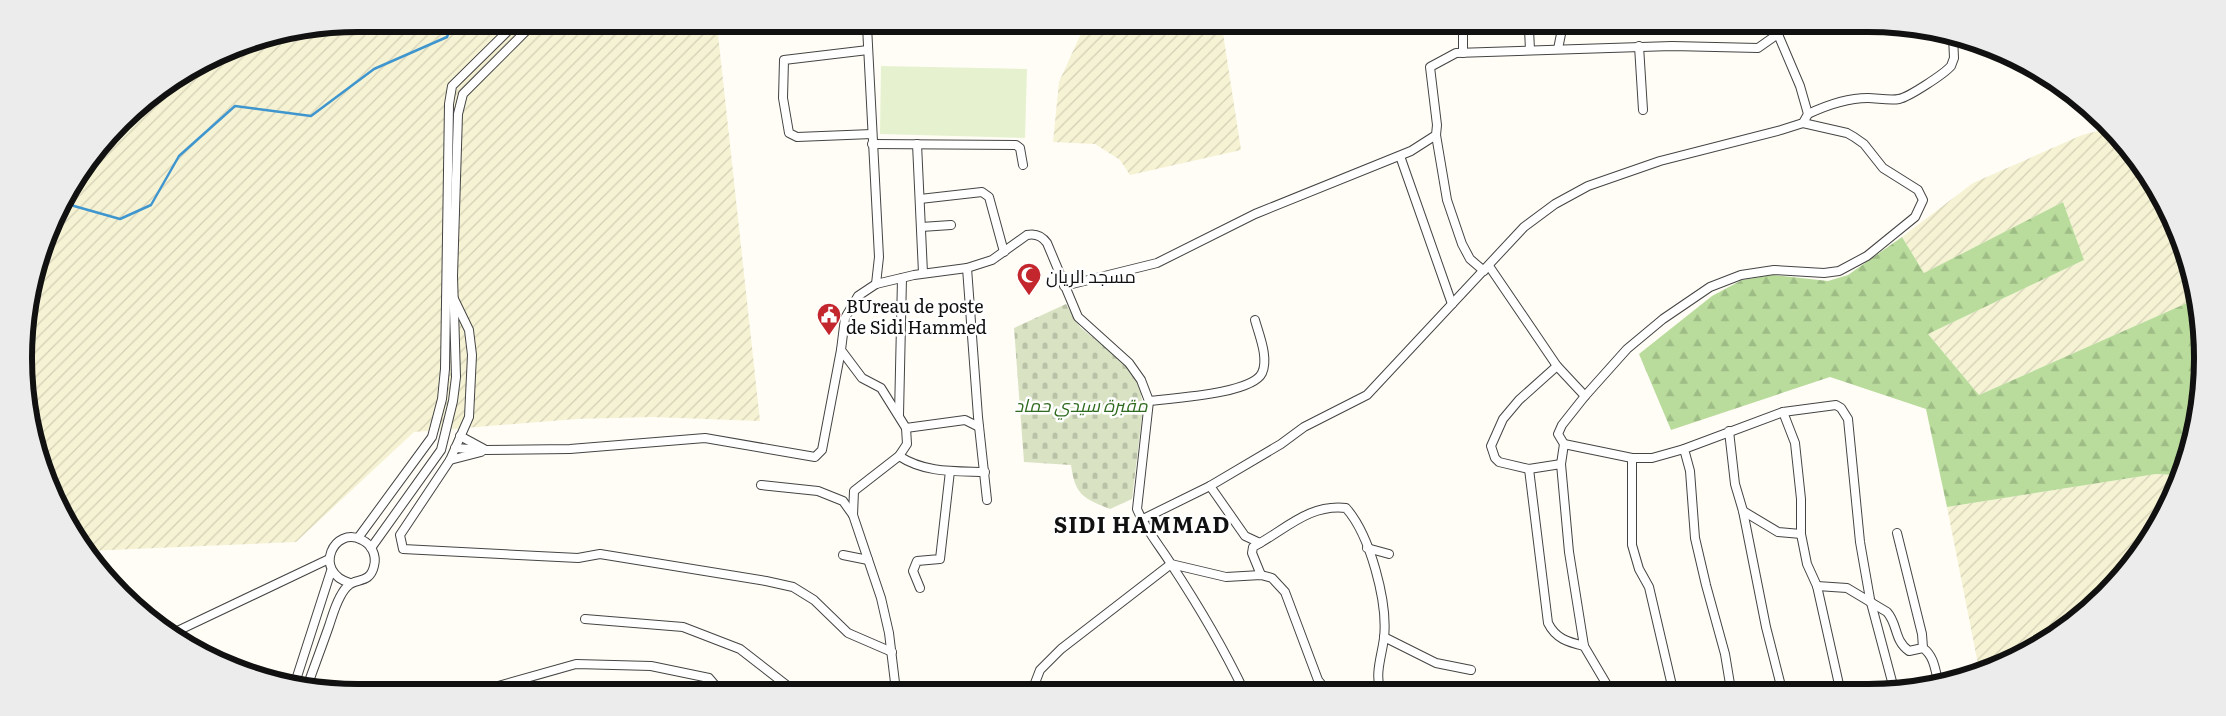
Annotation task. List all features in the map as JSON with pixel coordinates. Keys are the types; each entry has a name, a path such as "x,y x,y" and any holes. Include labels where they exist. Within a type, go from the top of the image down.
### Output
{"street":[{"path":"358,538 432,438 442,399 445,369 450,104 452,86 507,32"},
{"path":"506,50 511,32"},
{"path":"371,548 440,450 453,401 456,377 454,299 458,114 463,94 525,32"},
{"path":"866,32 879,257 876,284"},
{"path":"1463,32 1463,53"},
{"path":"1529,32 1530,50"},
{"path":"1558,48 1561,32"},
{"path":"1585,396 1557,366 1486,269 1470,259 1459,235 1447,200 1436,135 1437,125 1430,67 1456,53 1639,46 1758,48 1775,36 1777,32"},
{"path":"1777,32 1800,86 1808,114"},
{"path":"1803,123 1808,114 1827,105 1844,100 1862,98 1894,100 1905,97 1951,66 1954,58 1953,44"},
{"path":"1639,46 1643,110"},
{"path":"868,50 784,60 783,98 789,133 797,137 872,134"},
{"path":"1142,520 1210,486 1281,444 1304,427 1367,395 1524,226 1555,204 1588,186 1660,161 1803,123 1847,132 1864,144 1882,168 1918,190 1922,200 1915,217 1867,256 1839,271 1806,273 1774,270 1741,275 1710,287 1663,319 1627,349 1562,424 1558,434 1564,444 1561,464 1569,552 1584,646 1606,684"},
{"path":"1064,286 1157,263 1255,214 1400,156 1436,135"},
{"path":"872,144 1016,145 1020,148 1023,165"},
{"path":"917,144 924,274"},
{"path":"1400,156 1452,304"},
{"path":"920,199 982,192 986,194 989,197 1004,252"},
{"path":"921,227 951,225"},
{"path":"455,448 485,450 570,449 705,438 815,458 822,450 841,350 845,318 858,296 876,284 924,274 967,268 992,260 1027,235 1034,234 1042,237 1047,243 1080,321 1129,363 1141,380 1149,401 1137,509 1226,654 1241,684"},
{"path":"967,268 979,427 987,500"},
{"path":"899,415 902,278"},
{"path":"454,299 469,330 472,355 469,417 450,460 400,536 403,549 578,558 600,554 766,580 793,587 814,600 848,633 892,652"},
{"path":"1149,401 1220,392 1249,385 1262,374 1264,358 1255,320"},
{"path":"841,350 862,378 881,388 906,428 907,444 899,456 843,501"},
{"path":"1557,366 1519,400 1503,419 1491,446 1495,458 1499,462 1529,469 1561,464"},
{"path":"1564,444 1632,458 1652,458 1684,449 1783,412 1836,404 1846,413 1860,542 1870,600 1892,683"},
{"path":"1783,412 1795,443 1802,499 1801,534 1808,564 1816,586 1839,684"},
{"path":"906,428 965,420 979,427"},
{"path":"1729,432 1735,484 1743,512 1766,627 1780,684"},
{"path":"460,436 485,450"},
{"path":"1684,449 1690,471 1695,538 1708,594 1726,654 1730,684"},
{"path":"450,460 485,450"},
{"path":"899,456 912,465 950,471 985,472"},
{"path":"1632,458 1632,545 1639,569 1650,587 1672,684"},
{"path":"1529,469 1548,623 1553,633 1565,641 1584,646"},
{"path":"920,588 913,571 917,561 940,559 950,471"},
{"path":"761,485 818,491 843,501 853,515 881,598 892,652 895,684"},
{"path":"1210,486 1245,536 1260,543"},
{"path":"853,515 854,491"},
{"path":"1261,575 1252,554 1253,547 1303,515 1316,510 1336,507 1346,508 1353,516 1367,548 1383,595 1384,637 1379,660 1378,684"},
{"path":"1743,512 1778,532 1801,534"},
{"path":"1897,533 1922,634 1923,648 1932,658 1937,676"},
{"path":"349,537 358,538 371,548 375,559 371,574 358,582 342,581 332,570 329,559 336,544 349,537"},
{"path":"1367,548 1388,554"},
{"path":"844,555 868,560"},
{"path":"179,630 329,559"},
{"path":"1171,564 1226,576 1261,575 1272,578 1285,592 1318,680 1321,684"},
{"path":"1035,684 1040,670 1061,649 1171,564"},
{"path":"297,678 332,570"},
{"path":"310,680 339,598 350,583"},
{"path":"1816,586 1847,588 1870,600 1892,617 1897,637 1902,646 1909,651 1923,648"},
{"path":"585,620 683,627 740,649 785,684"},
{"path":"1384,637 1436,663 1470,670"},
{"path":"505,684 576,664 651,666 709,678 715,684"}],"shaded area":[{"path":"358,32 718,32 760,421 652,417 576,419 414,432 296,542 96,551 76,521 57,483 44,442 35,400 32,358 35,316 44,274 57,233 87,177 113,143 143,113 195,76 233,57 294,39 316,35"},
{"path":"1082,32 1223,32 1241,150 1130,175 1120,160 1095,144 1053,142 1059,82"},
{"path":"2100,130 2113,143 2139,177 2169,233 2189,302 1979,395 1928,334 2084,260 2063,202 1924,273 1902,237 1973,183 2082,135"},
{"path":"2156,474 2172,475 2160,502 2139,539 2113,573 2083,603 2031,640 1978,664 1947,507"}],"green space":[{"path":"881,66 1027,69 1025,138 880,134"},
{"path":"2063,202 2084,260 1928,334 1979,395 2189,302 2194,358 2191,400 2182,442 2172,475 2156,474 1947,507 1926,409 1830,377 1671,430 1639,354 1712,296 1742,280 1773,275 1828,281 1848,275 1902,237 1924,273"},
{"name":"مقبرة سيدي حماد","path":"1066,304 1080,327 1123,362 1140,386 1143,409 1132,499 1110,509 1093,502 1082,494 1075,483 1071,465 1024,462 1014,328"}],"waterway":[{"path":"71,204 120,219 151,205 179,156 235,106 311,116 374,69 447,37 449,32"}],"place":[{"name":"مسجد الريان","path":"1029,296"},
{"name":"BUreau de poste de Sidi Hammed","path":"829,336"}],"district":[{"name":"SIDI HAMMAD","path":"1142,523"}]}
